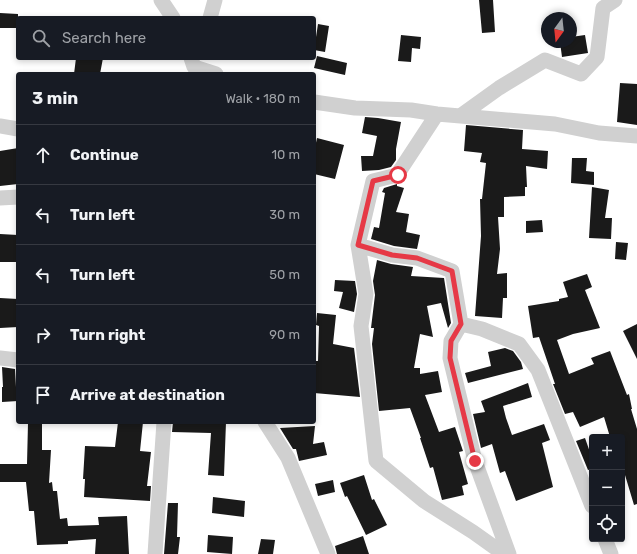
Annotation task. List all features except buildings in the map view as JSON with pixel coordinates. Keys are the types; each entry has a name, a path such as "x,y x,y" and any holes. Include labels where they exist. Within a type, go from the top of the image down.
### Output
{"street":[{"path":"161,0 172,16"},
{"path":"211,16 215,0"},
{"path":"460,116 499,88 545,60 581,74 597,57 603,8 615,0"},
{"path":"194,64 212,72"},
{"path":"316,102 355,108 411,110 437,114 555,124 599,133 637,136"},
{"path":"437,114 398,175 373,181 358,245 366,294 361,326 376,461 424,501 473,532 504,554"},
{"path":"0,126 16,129"},
{"path":"0,198 16,197"},
{"path":"358,245 392,255 417,258 452,271 461,324 451,341 450,358 475,461 509,554"},
{"path":"461,324 482,329 519,344 538,370 589,498"},
{"path":"0,358 16,360"},
{"path":"155,554 163,424"},
{"path":"266,424 288,458 328,554"},
{"path":"606,542 611,554"}],"route":[{"path":"398,175 373,181 358,245 392,255 417,258 452,271 461,324 451,341 450,358 475,461"}]}
